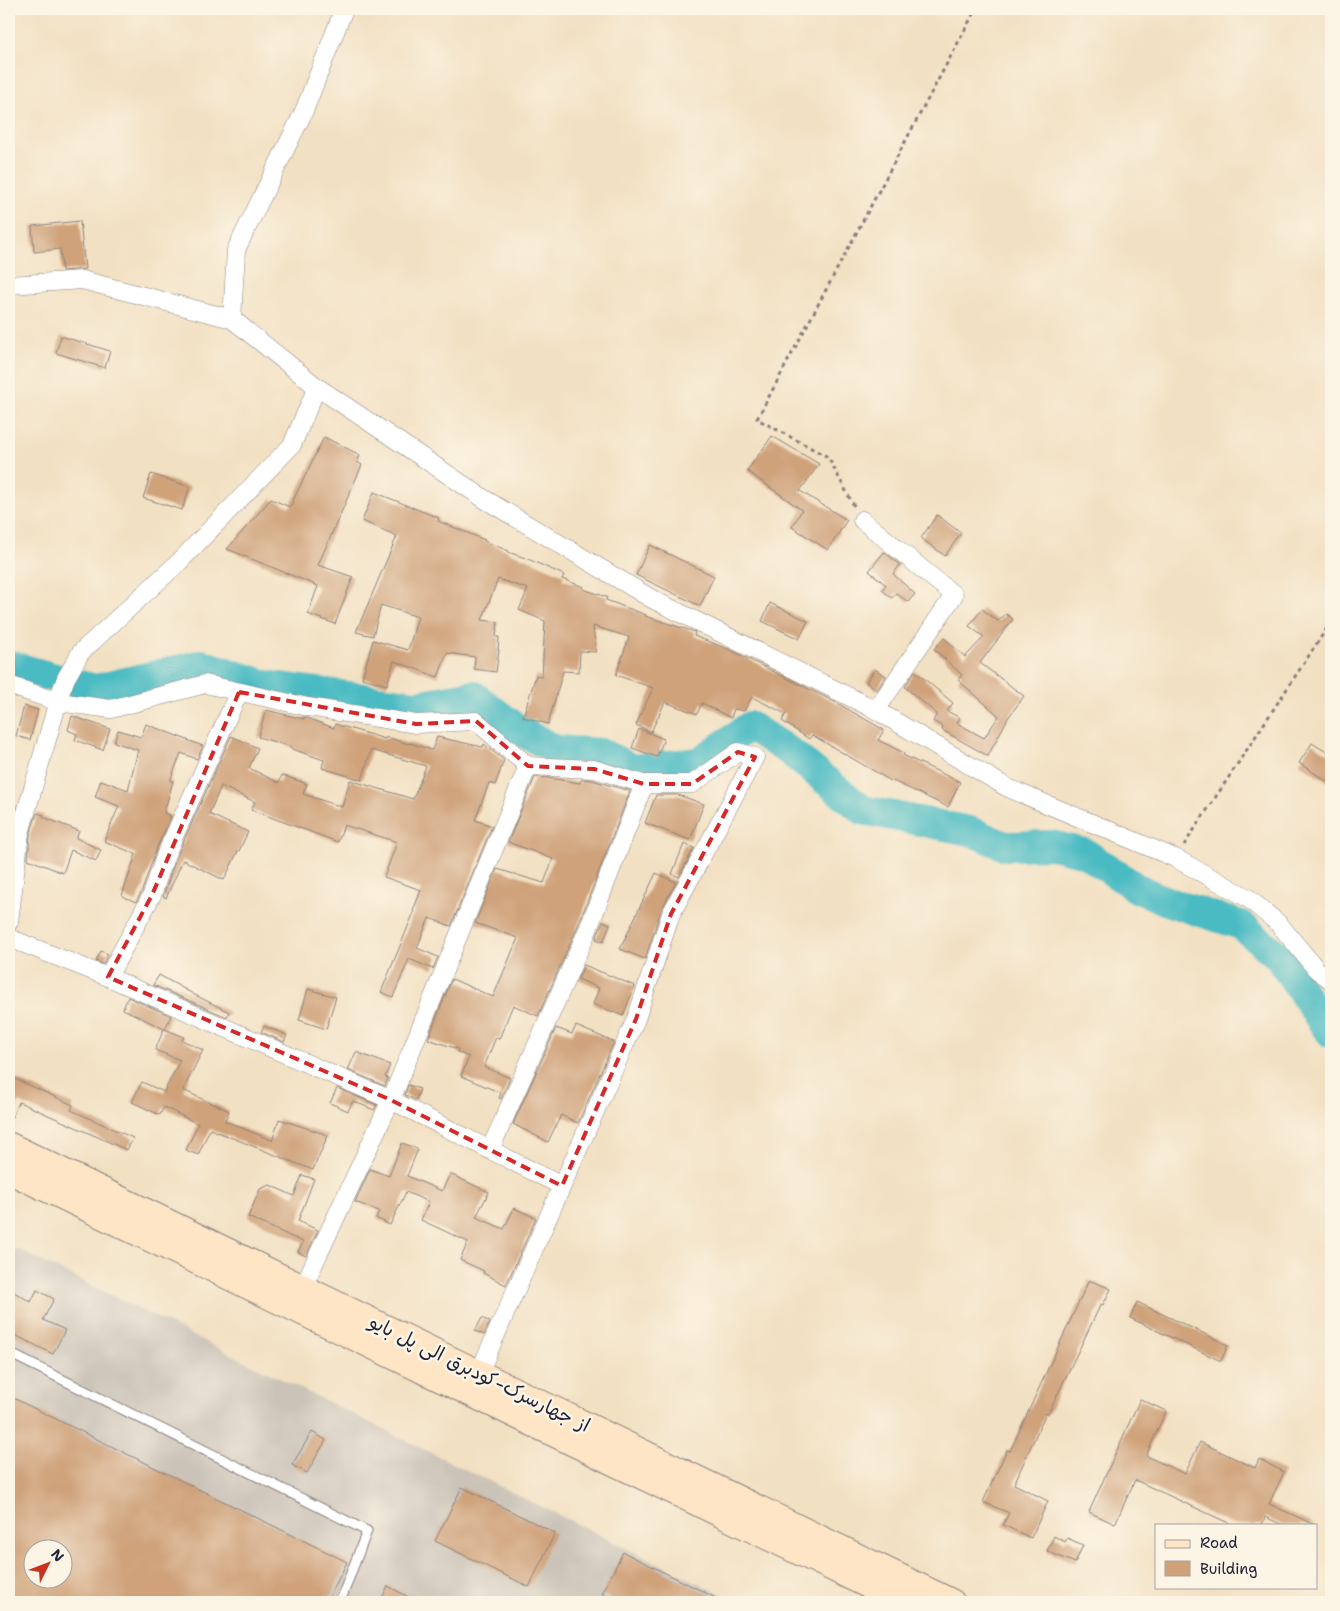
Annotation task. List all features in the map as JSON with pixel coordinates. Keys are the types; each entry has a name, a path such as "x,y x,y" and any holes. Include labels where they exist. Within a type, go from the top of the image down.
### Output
{"street":[{"path":"232,319 236,250 304,111 344,9"},
{"path":"9,285 82,280 232,319 317,388 486,500 652,599 876,710 1008,788 1175,858 1248,898 1279,924 1317,970 1331,980"},
{"path":"9,922 14,831 61,690 81,652 179,562 292,445 317,388"},
{"path":"862,520 954,595 876,710"},
{"path":"9,685 61,690 111,709 205,684 308,707 416,724 476,722 528,766 594,769 644,784 692,784 738,752 755,757 671,914 636,1019 479,1373"},
{"path":"108,977 152,895 166,854 239,692"},
{"path":"303,1288 391,1100 528,766"},
{"path":"490,1150 587,932 644,784"},
{"path":"9,938 108,977 391,1100 562,1186"},
{"name":"از جهارسرک-کودبرق الی پل بایو","path":"10,1154 303,1288 952,1602"},
{"name":"از جهارسرک-کودبرق الی پل بایو","path":"10,1154 902,1602"}],"lane":[{"path":"9,1353 367,1531 340,1602"}],"path":[{"path":"862,520 828,458 757,419 976,9"},
{"path":"1175,858 1331,622"}],"highlighted area":[{"path":"239,692 416,724 476,721 528,766 594,769 644,784 692,784 738,752 755,757 671,914 636,1019 562,1186 391,1100 108,977 152,895"}],"shaded area":[{"path":"17,1249 737,1602 9,1602 9,1251"}],"building":[{"path":"80,221 85,269 62,271 60,249 34,252 32,226"},
{"path":"61,336 110,351 105,368 56,353"},
{"path":"772,436 819,464 800,491 847,520 828,550 792,527 802,510 747,471"},
{"path":"324,437 360,455 357,462 362,465 318,565 353,577 335,624 308,614 318,586 227,549 271,499 290,507"},
{"path":"151,474 190,487 182,510 143,498"},
{"path":"374,492 439,518 438,521 564,575 562,579 607,597 606,600 645,616 695,632 694,636 728,649 837,703 884,730 878,740 904,753 903,755 960,782 948,807 891,781 812,735 809,739 782,721 786,714 752,697 744,711 734,709 731,718 702,703 697,714 665,702 651,732 636,725 653,688 616,675 629,637 593,626 596,652 580,651 579,672 563,671 548,724 523,717 536,675 542,677 545,621 519,610 528,589 498,579 482,620 498,622 496,637 499,637 499,650 496,672 474,669 475,657 447,653 438,677 394,661 387,685 362,678 373,640 408,650 418,617 381,605 373,636 356,632 397,536 362,521"},
{"path":"937,515 961,533 945,556 921,538"},
{"path":"650,545 714,576 700,606 636,575"},
{"path":"884,552 900,565 893,574 915,594 908,602 896,593 892,598 882,590 886,585 869,571"},
{"path":"770,603 808,621 799,639 762,621"},
{"path":"982,609 998,621 1006,614 1013,619 980,663 1024,696 1008,718 988,756 942,730 943,727 933,721 937,714 905,687 915,671 953,703 947,711 960,718 957,723 984,738 999,716 958,680 962,675 934,649 944,638 965,657 984,637 969,626"},
{"path":"875,669 886,676 877,690 866,682"},
{"path":"24,706 38,710 30,740 16,736"},
{"path":"266,710 304,719 304,717 334,728 335,724 385,739 386,737 432,750 437,737 483,747 484,744 504,760 495,785 489,783 475,820 492,826 451,926 429,918 417,948 438,957 433,969 409,959 393,997 381,992 414,912 421,890 384,877 397,842 344,825 338,842 251,810 255,802 221,786 209,814 248,832 224,880 183,860 166,898 163,896 176,858 231,736 258,748 249,768 279,783 282,775 307,784 303,794 342,807 350,780 413,799 426,766 371,750 362,780 322,768 324,760 292,749 292,747 258,737"},
{"path":"72,716 110,729 103,750 75,740 77,734 68,730"},
{"path":"146,724 203,746 197,759 181,753 170,781 173,781 164,813 171,816 136,902 122,896 136,854 104,841 119,806 95,797 101,780 128,790 138,750 114,742 118,730 141,737"},
{"path":"639,729 664,739 657,757 632,748"},
{"path":"1312,743 1331,755 1331,784 1299,763"},
{"path":"535,777 580,783 582,779 592,780 630,791 577,928 538,1016 513,1005 499,1039 496,1037 484,1067 510,1078 501,1099 499,1098 501,1093 461,1076 469,1057 457,1052 458,1049 428,1039 452,979 493,997 518,938 475,923 497,869 544,883 553,859 508,842"},
{"path":"656,795 678,795 704,804 690,840 645,823"},
{"path":"9,805 16,807 11,825 9,824"},
{"path":"37,813 79,831 76,838 101,850 96,861 71,850 63,873 28,859 30,835"},
{"path":"684,844 694,848 679,877 672,874"},
{"path":"656,873 676,882 661,910 645,959 620,949"},
{"path":"603,921 610,924 603,942 596,939"},
{"path":"101,951 108,954 103,964 96,961"},
{"path":"584,965 635,986 623,1016 593,1004 599,988 578,979"},
{"path":"159,975 229,1012 227,1017 153,985"},
{"path":"308,989 336,997 326,1029 299,1020"},
{"path":"128,997 171,1016 165,1029 184,1037 182,1040 203,1050 183,1090 229,1111 225,1121 271,1140 273,1139 279,1119 328,1135 313,1170 210,1129 198,1155 186,1150 198,1124 164,1107 160,1115 132,1102 142,1082 164,1092 180,1060 155,1050 164,1029 123,1009"},
{"path":"264,1026 287,1035 284,1042 261,1032"},
{"path":"576,1026 614,1042 578,1123 561,1115 548,1142 513,1124 556,1028 572,1034"},
{"path":"356,1052 390,1065 385,1077 388,1078 385,1086 348,1070"},
{"path":"9,1076 73,1105 71,1110 133,1138 127,1150 19,1102 9,1124"},
{"path":"408,1085 420,1089 416,1100 405,1095"},
{"path":"337,1088 377,1105 374,1110 353,1101 348,1111 330,1103"},
{"path":"402,1143 418,1149 407,1176 442,1191 450,1174 489,1192 476,1217 504,1229 514,1208 536,1218 506,1285 483,1273 484,1271 460,1260 468,1242 421,1220 429,1202 406,1192 390,1225 376,1218 379,1211 355,1202 370,1169 389,1176"},
{"path":"302,1175 314,1179 298,1221 318,1230 306,1256 298,1252 303,1242 248,1217 260,1189 270,1185 294,1196"},
{"path":"1089,1280 1111,1289 1103,1305 1101,1304 1048,1414 1046,1413 1014,1484 1048,1501 1031,1538 1003,1525 1009,1513 983,1502 1007,1450 1010,1451"},
{"path":"9,1289 31,1302 37,1290 54,1299 43,1320 65,1330 53,1354 9,1332"},
{"path":"1137,1302 1228,1345 1221,1361 1130,1318"},
{"path":"482,1318 490,1322 484,1335 475,1331"},
{"path":"9,1396 347,1562 327,1602 9,1602"},
{"path":"1140,1399 1166,1411 1146,1456 1185,1474 1200,1442 1255,1468 1259,1459 1284,1472 1269,1504 1313,1524 1281,1524 1265,1517 1262,1524 1231,1524 1135,1480 1115,1524 1089,1512"},
{"path":"312,1432 326,1440 307,1473 292,1465"},
{"path":"462,1487 555,1533 529,1587 435,1541"},
{"path":"1054,1536 1065,1542 1067,1538 1083,1545 1075,1563 1047,1551"},
{"path":"623,1552 724,1602 618,1602 602,1594"},
{"path":"388,1586 418,1602 380,1602"}],"waterway":[{"path":"9,665 95,689 202,664 266,685 417,705 473,695 522,732 556,750 602,753 632,769 699,762 750,726 790,752 863,810 970,831 1005,846 1052,845 1085,853 1138,889 1172,903 1241,925 1278,956 1331,1033"}]}
